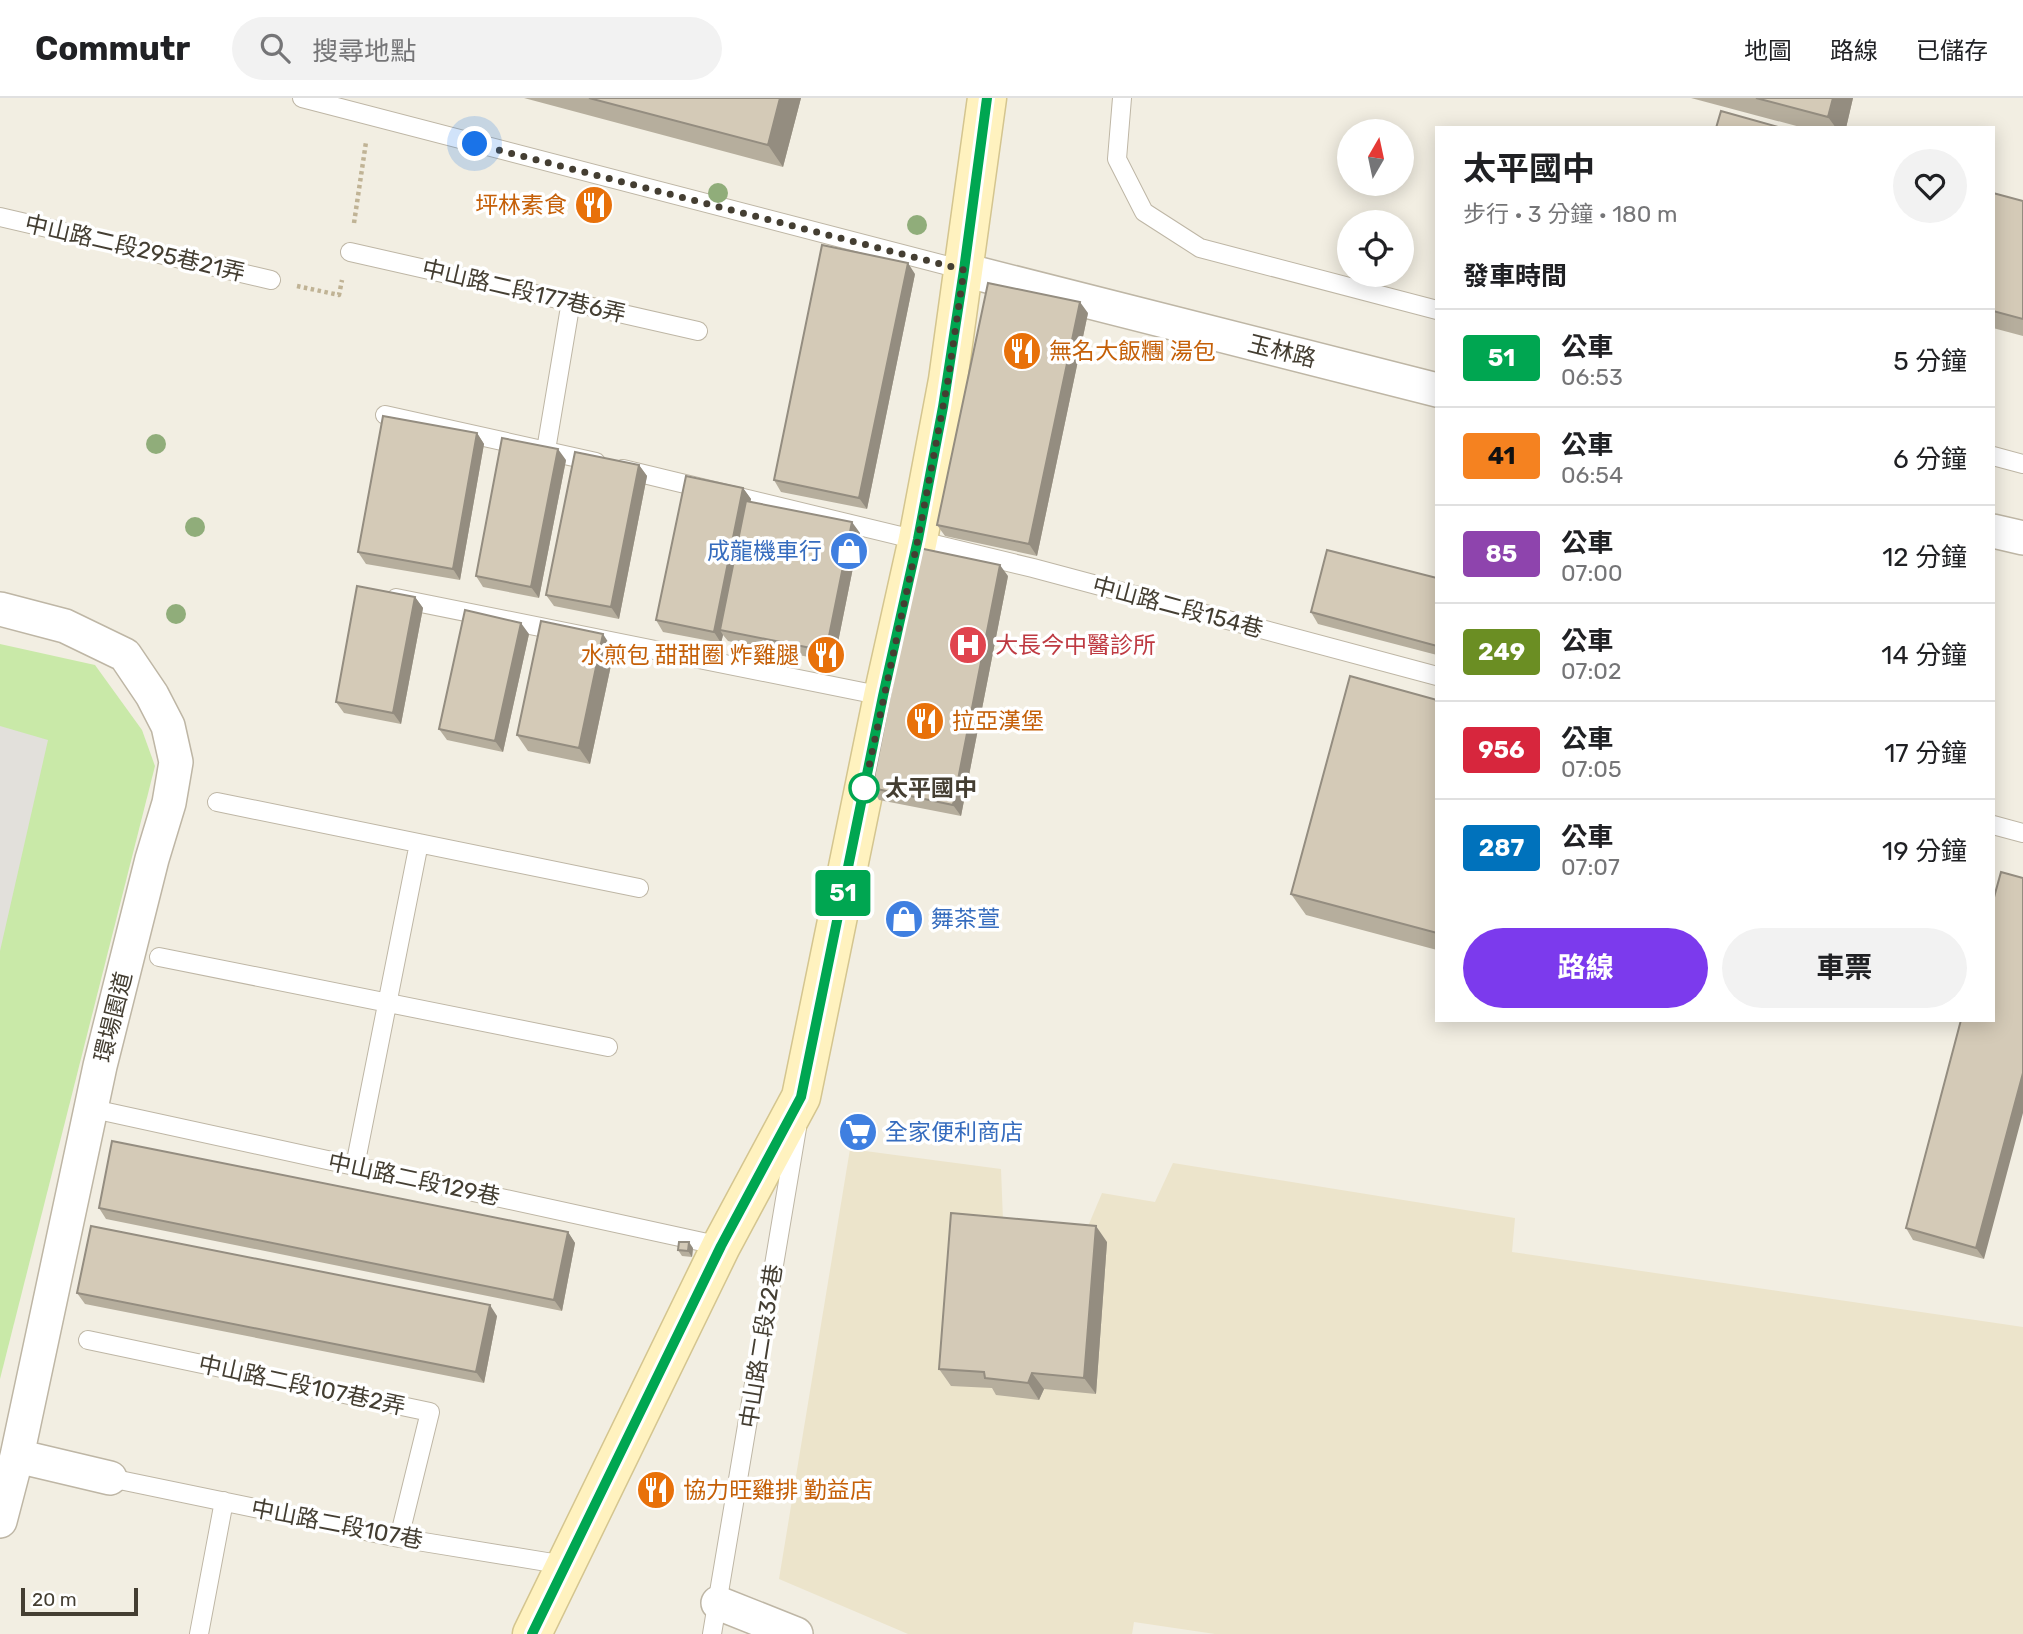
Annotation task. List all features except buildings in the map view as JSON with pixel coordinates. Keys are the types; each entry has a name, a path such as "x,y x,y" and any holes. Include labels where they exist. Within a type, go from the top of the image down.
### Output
{"main road":[{"path":"532,1634 721,1246 801,1097 918,539 948,380 988,98"}],"street":[{"name":"玉林路","path":"964,270 1435,389"},
{"path":"1995,531 2023,538"},
{"name":"環場園道","path":"0,609 65,626 125,655 152,695 168,726 176,762 169,803 152,859 100,1066 18,1456 0,1521"},
{"path":"18,1456 110,1478"},
{"path":"715,1618 796,1634"}],"lane":[{"path":"302,98 964,270"},
{"path":"1122,98 1117,159 1144,212 1200,248 1435,309"},
{"name":"中山路二段295巷21弄","path":"0,217 271,280"},
{"name":"中山路二段177巷6弄","path":"349,252 698,331"},
{"path":"546,450 571,301"},
{"name":"中山路二段154巷","path":"385,415 546,450 918,539 1435,675"},
{"path":"1995,457 2023,464"},
{"path":"377,594 883,696"},
{"path":"218,802 639,888"},
{"path":"1995,826 2023,833"},
{"path":"355,1166 419,843"},
{"path":"159,957 608,1047"},
{"name":"中山路二段32巷","path":"715,1618 809,1059"},
{"name":"中山路二段129巷","path":"107,1112 721,1246"},
{"name":"中山路二段107巷2弄","path":"88,1340 430,1412 399,1538"},
{"name":"中山路二段107巷","path":"110,1478 399,1538 565,1565"},
{"path":"199,1634 224,1501"}],"shaded area":[{"path":"0,726 48,740 0,951"},
{"path":"850,1149 1001,1169 1003,1220 1086,1231 1102,1193 1155,1202 1173,1163 1515,1218 1512,1252 2023,1327 2023,1634 1215,1634 1134,1622 1132,1634 908,1634 779,1579"}],"green space":[{"path":"0,644 95,665 142,730 155,766 0,1379"}],"bus line":[{"name":"51","path":"532,1634 721,1246 801,1097 918,539 943,407 987,98"}],"place":[{"name":"坪林素食","path":"594,205"},
{"name":"無名大飯糰 湯包","path":"1022,351"},
{"name":"成龍機車行","path":"849,551"},
{"name":"大長今中醫診所","path":"968,645"},
{"name":"水煎包 甜甜圈 炸雞腿","path":"826,655"},
{"name":"拉亞漢堡","path":"925,721"},
{"name":"太平國中","path":"864,788"},
{"name":"舞茶萱","path":"904,919"},
{"name":"全家便利商店","path":"858,1132"},
{"name":"協力旺雞排 勤益店","path":"656,1490"}],"route":[{"path":"475,144 964,270 948,380 918,539 862,799 864,788"}]}
